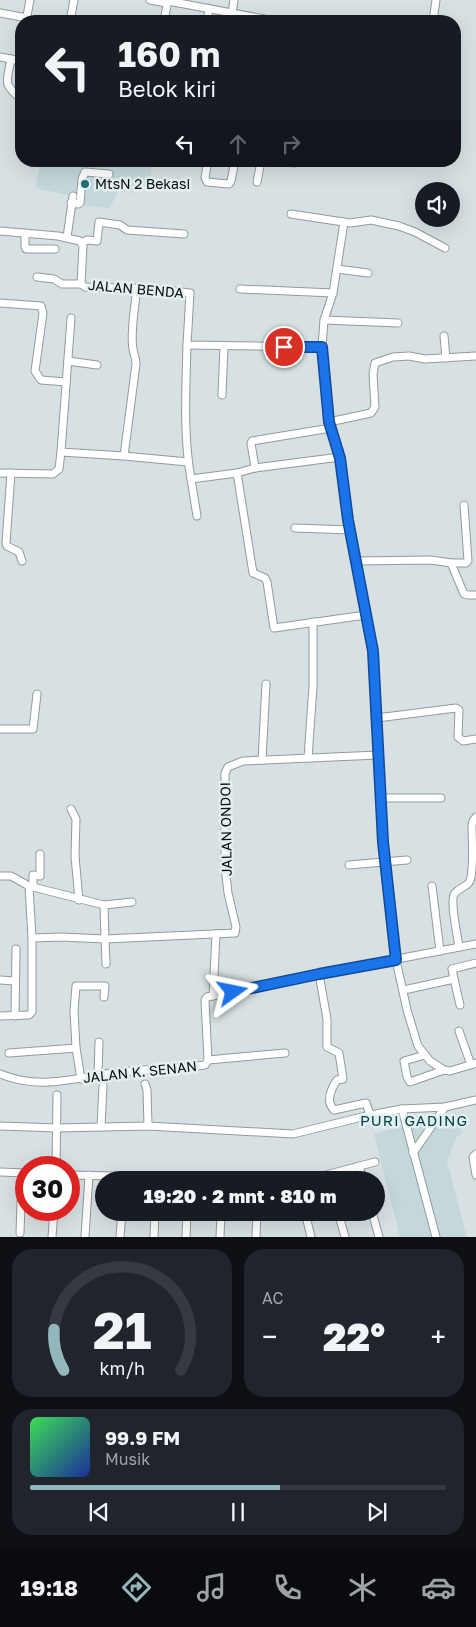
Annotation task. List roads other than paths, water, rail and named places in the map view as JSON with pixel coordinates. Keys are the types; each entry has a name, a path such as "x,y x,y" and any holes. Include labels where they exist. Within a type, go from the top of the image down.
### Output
{"street":[{"path":"27,15 30,0"},
{"path":"71,15 74,0"},
{"path":"150,0 167,1 237,15"},
{"path":"232,13 234,0"},
{"path":"434,15 436,0"},
{"path":"165,15 167,1"},
{"path":"208,15 209,9"},
{"path":"0,13 15,17"},
{"path":"0,57 15,59"},
{"path":"11,59 7,84 9,89 15,94"},
{"path":"207,167 205,180 207,182 229,184 232,181 234,167"},
{"path":"257,182 260,167"},
{"path":"67,237 72,200 78,204 80,203 82,179 85,172 109,174"},
{"path":"291,214 355,224 371,220 399,226 445,248"},
{"path":"0,231 67,237 82,243 88,240 97,241 99,222 120,225 127,230 184,234"},
{"path":"344,222 333,293 324,320 322,347 330,425 340,458 350,530 373,651 385,862 396,960 411,1025 418,1046 434,1064 444,1070 450,1071 473,1064 459,1031"},
{"path":"25,233 26,249 55,249"},
{"name":"JALAN BENDA","path":"82,243 81,284 85,287 137,288 190,293 187,345"},
{"path":"337,269 368,273"},
{"path":"37,276 54,279 62,284 81,284"},
{"path":"124,456 136,364 132,338 137,288"},
{"path":"240,289 333,293"},
{"path":"0,303 41,306 42,313 35,371 41,380 66,382"},
{"path":"0,473 53,474 59,469 72,318"},
{"path":"324,320 398,323"},
{"path":"444,336 446,358"},
{"path":"197,516 188,462 187,345 322,347"},
{"path":"222,395 224,346"},
{"path":"255,468 250,443 252,441 330,425 373,411 373,374 375,363 409,356 418,359 476,356"},
{"path":"68,362 97,365"},
{"path":"61,452 188,462"},
{"path":"191,479 237,473 255,468 340,458"},
{"path":"11,473 6,543 7,546 19,552 22,561"},
{"path":"237,473 253,573 265,578 267,582 274,628 366,615"},
{"path":"356,561 431,560 466,563 468,561 464,505"},
{"path":"295,528 350,530"},
{"path":"451,563 464,594 476,595"},
{"path":"308,758 313,686 313,622"},
{"path":"262,760 266,684"},
{"path":"0,729 33,729 37,694"},
{"path":"377,718 456,708 459,710 458,737 463,741 476,739"},
{"name":"JALAN ONDOI","path":"216,934 235,933 236,927 228,892 225,867 225,773 228,767 236,763 262,760 378,755"},
{"path":"381,798 441,798"},
{"path":"71,809 76,819 75,856 79,900"},
{"path":"460,947 454,917 454,896 455,893 468,884 472,876 472,825 476,817"},
{"path":"0,1016 29,1015 32,1012 31,886 33,875 40,876 40,854"},
{"path":"349,864 406,860"},
{"path":"0,876 11,876 31,886 104,905 132,902"},
{"path":"432,886 440,951"},
{"path":"104,905 106,964"},
{"path":"32,938 105,939 216,934"},
{"name":"JALAN K. SENAN","path":"0,1074 30,1083 205,1065 208,1060 205,1000 207,997 213,996 216,934"},
{"path":"213,996 476,944"},
{"path":"15,1016 16,949"},
{"path":"460,1004 452,969 476,963"},
{"path":"319,974 327,1019 327,1047 339,1053 343,1079 337,1080 330,1092 330,1105 334,1110 366,1103 370,1115"},
{"path":"404,990 454,979"},
{"path":"0,980 15,981"},
{"path":"81,1079 74,1018 76,986 106,986 104,997"},
{"path":"98,1076 99,1042"},
{"path":"9,1053 76,1048"},
{"path":"208,1060 285,1053"},
{"path":"425,1055 404,1061 407,1077 410,1082 444,1070"},
{"path":"145,1084 148,1090 148,1126"},
{"path":"101,1127 103,1086"},
{"path":"56,1156 58,1096"},
{"path":"0,1126 57,1128 148,1126 293,1134 402,1109 445,1107 476,1100"},
{"path":"414,1154 445,1107"},
{"path":"402,1109 436,1237"},
{"path":"476,1154 472,1160 476,1175"},
{"path":"345,1171 375,1162"},
{"path":"359,1166 360,1171"},
{"path":"0,1172 15,1173"},
{"path":"80,1176 95,1176"},
{"path":"85,1237 89,1176"},
{"path":"20,1233 21,1221"},
{"path":"52,1237 53,1221"},
{"path":"120,1237 121,1221"},
{"path":"154,1237 155,1221"},
{"path":"186,1237 187,1221"},
{"path":"220,1237 221,1221"},
{"path":"256,1237 257,1221"},
{"path":"307,1221 311,1237"},
{"path":"341,1221 345,1237"},
{"path":"375,1221 379,1237"}],"place":[{"name":"MtsN 2 Bekasi","path":"85,184"}],"district":[{"name":"PURI GADING","path":"414,1121"}]}
